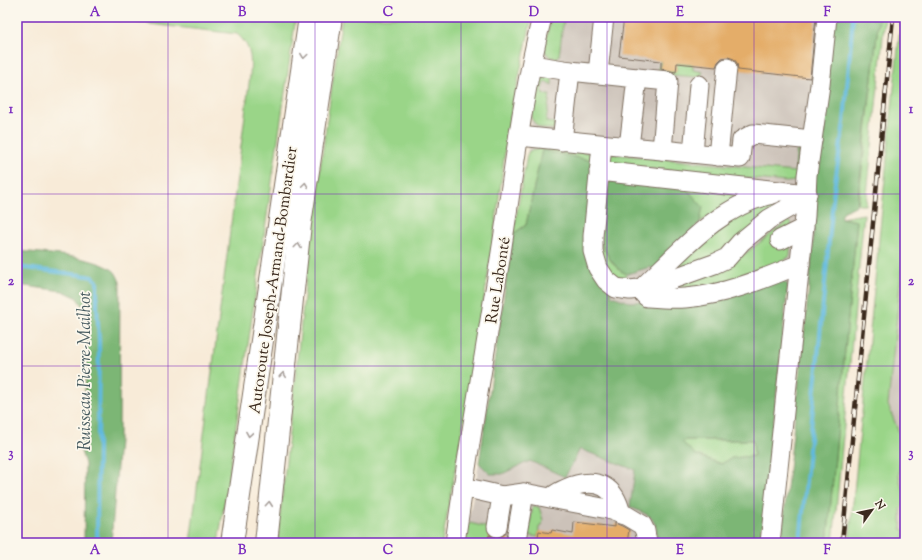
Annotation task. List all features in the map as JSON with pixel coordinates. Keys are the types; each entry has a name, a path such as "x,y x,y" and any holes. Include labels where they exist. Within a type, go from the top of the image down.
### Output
{"highway":[{"name":"Autoroute Joseph-Armand-Bombardier","path":"232,543 310,17"},
{"name":"Autoroute Joseph-Armand-Bombardier","path":"266,543 300,224 331,17"}],"street":[{"name":"Rue Labonté","path":"455,543 519,136 542,17"},
{"path":"598,74 604,17"},
{"path":"770,543 804,228 807,175 828,17"},
{"path":"532,65 598,74 668,81 662,150"},
{"path":"718,156 727,68"},
{"path":"562,140 570,70"},
{"path":"629,147 637,78"},
{"path":"692,153 699,85"},
{"path":"519,136 740,158 742,140 753,134 812,140"},
{"path":"602,145 593,236 593,251 598,268 606,280 616,288 630,290 647,288 727,258 741,242 769,219 788,199"},
{"path":"599,171 788,199"},
{"path":"641,288 698,235 721,216 750,200 762,196 788,199 807,194"},
{"path":"780,240 804,228"},
{"path":"641,288 647,297 683,298 705,296 736,289 800,264"},
{"path":"551,498 555,494 565,489 580,484 590,482 599,483 613,494 619,503 621,514"},
{"path":"463,486 502,496 524,493 551,498 598,516 621,514 642,525 645,531 647,543"},
{"path":"517,534 524,493"},
{"path":"497,527 502,496"}],"shaded area":[{"path":"551,17 833,17 813,176 816,210 809,288 788,285 675,301 629,302 612,296 529,151 527,155 536,81"},
{"path":"905,229 905,543 875,543 904,244"},
{"path":"580,449 635,470 630,507 648,515 654,520 657,533 657,543 464,543 479,463 490,474 502,474 530,461 565,477"}],"green space":[{"path":"89,17 296,17 218,543 190,543 250,76 250,53 246,44 237,34"},
{"path":"342,17 532,17 508,128 493,244 469,393 442,543 277,543 312,224"},
{"path":"551,17 564,17 559,56 556,58 551,57 546,53 544,46"},
{"path":"833,17 879,17 857,205 843,212 841,218 857,221 827,543 781,543 811,268 816,210 813,176"},
{"path":"879,17 885,17 866,205 858,205"},
{"path":"901,17 905,17 905,244 888,405 901,438 899,476 901,485 905,491 905,503 901,508 901,529 905,530 905,543 849,543"},
{"path":"660,61 661,70 676,72 677,63 693,65 693,70 703,72 701,76 697,77 658,74"},
{"path":"543,77 549,77 552,79 552,85 547,82 544,83 542,89 544,94 550,95 546,122 555,123 554,129 543,129 537,126 531,118 536,81"},
{"path":"797,144 799,173 795,181 786,182 613,165 606,160 603,153 795,172"},
{"path":"546,148 592,153 593,161 542,150 526,225 513,234 527,155 529,151"},
{"path":"542,150 593,161 589,229 612,296 629,302 675,301 782,280 788,285 761,543 657,543 656,528 652,519 648,515 630,507 635,470 580,449 565,477 530,461 502,474 490,474 479,463 513,234 526,225","holes":["686,440 753,440 754,456 732,458 721,464 696,455 682,442"]},
{"path":"619,180 685,187 703,207 700,222 656,270 650,267 627,274 619,270 609,258 600,241 602,186 608,182"},
{"path":"685,187 748,195 700,222"},
{"path":"777,202 777,206 720,255 660,277 741,208"},
{"path":"864,214 833,543 827,543 857,221 841,218"},
{"path":"788,221 791,222 793,230 790,240 790,256 776,266 746,280 674,292 671,286 742,256"},
{"path":"600,241 608,256 617,268 627,274 621,282 602,262"},
{"path":"17,251 68,256 95,262 114,271 120,282 119,441 111,543 84,541 85,464 80,448 83,428 88,330 84,308 76,297 63,291 17,285"},
{"path":"686,440 754,440 754,456 732,458 721,464 696,455 682,442"},
{"path":"533,506 539,507 543,520 542,526 539,527 538,537 528,535"},
{"path":"470,523 490,528 488,543 464,543 467,525"}],"building":[{"path":"624,17 816,17 810,78 738,70 737,63 734,59 728,57 722,58 716,67 677,63 676,72 661,69 661,61 619,56"},
{"path":"574,522 615,527 615,523 629,530 627,543 537,543 539,531 551,533 552,530 573,534"},
{"path":"506,533 507,538 511,543 488,543 489,535 495,538 501,537"}],"waterway":[{"path":"800,543 834,189 844,122 853,17"},
{"name":"Ruisseau Pierre-Mailhot","path":"17,267 81,275 92,277 97,281 99,341 97,543"}],"railway":[{"path":"842,543 893,17"}]}
